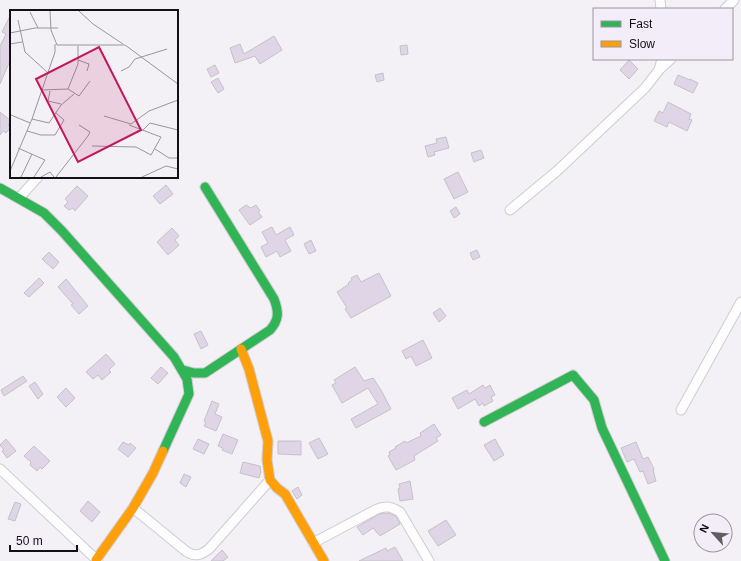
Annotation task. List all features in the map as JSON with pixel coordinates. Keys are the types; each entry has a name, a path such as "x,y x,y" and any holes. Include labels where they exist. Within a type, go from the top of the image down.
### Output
{"street":[{"path":"726,8 734,0"},
{"path":"659,70 662,60"},
{"path":"510,210 557,170 634,99 659,70 670,60"},
{"path":"19,198 37,178"},
{"path":"184,370 194,373 205,373 270,330 276,324 279,309 205,187"},
{"path":"0,188 44,213 62,231 174,357 184,370 189,383 189,394 153,473 133,508 97,560 0,469"},
{"path":"681,410 741,302"},
{"path":"241,349 249,369 268,441 267,460 270,480 285,494 324,561"},
{"path":"484,422 573,375 594,400 602,428 665,561"},
{"path":"133,508 187,552 196,556 202,555 270,480"},
{"path":"313,543 383,506 388,506 400,512 429,561"}],"building":[{"path":"10,16 10,64 0,84 0,46 6,34 2,32"},
{"path":"274,36 282,50 260,64 255,56 235,63 230,48 240,44 244,54"},
{"path":"407,45 408,54 401,55 400,46"},
{"path":"629,60 638,69 629,79 620,70"},
{"path":"215,65 219,73 211,77 207,69"},
{"path":"383,73 384,80 377,82 375,75"},
{"path":"678,75 698,83 693,93 674,84"},
{"path":"218,78 224,89 218,93 211,82"},
{"path":"668,102 691,114 689,119 692,120 687,131 669,122 667,127 654,121 659,111 663,113"},
{"path":"0,112 10,120 8,125 10,128 6,133 3,131 0,135"},
{"path":"446,137 449,148 434,152 435,155 428,157 425,146 437,143 436,139"},
{"path":"481,150 484,158 474,162 471,153"},
{"path":"458,172 468,192 454,199 444,179"},
{"path":"166,185 173,194 160,204 153,196"},
{"path":"77,186 88,196 75,211 73,208 69,210 64,206 68,202 65,199"},
{"path":"246,205 251,208 256,205 260,211 258,212 262,217 250,225 239,210"},
{"path":"456,207 460,214 454,218 450,211"},
{"path":"272,227 276,235 290,227 294,235 285,240 291,251 280,257 277,251 266,257 261,247 268,243 262,232"},
{"path":"172,228 179,236 175,240 179,245 168,255 157,242"},
{"path":"311,240 316,251 309,254 304,244"},
{"path":"477,250 480,257 473,260 470,253"},
{"path":"49,252 59,262 53,269 42,259"},
{"path":"379,273 391,296 351,318 345,309 347,308 337,292 349,284 348,283 352,280 351,278 357,275 361,282"},
{"path":"39,278 44,283 29,297 24,293"},
{"path":"66,279 88,306 79,314 71,305 73,304 58,287"},
{"path":"440,308 446,316 439,322 433,313"},
{"path":"201,331 208,345 201,349 194,334"},
{"path":"423,340 432,358 416,366 411,356 406,359 402,351"},
{"path":"106,354 115,364 109,370 111,372 102,380 98,375 93,379 86,372"},
{"path":"161,367 168,373 158,384 151,378"},
{"path":"355,367 364,381 373,378 391,409 356,428 351,419 378,404 368,388 342,403 332,385 336,383 334,380"},
{"path":"23,376 27,381 4,396 1,390"},
{"path":"35,382 43,394 38,399 29,386"},
{"path":"483,385 485,388 490,385 495,395 491,397 493,401 484,406 483,403 479,406 475,399 458,409 452,398 467,390 469,394"},
{"path":"66,388 75,398 66,407 57,397"},
{"path":"212,401 219,404 215,414 222,417 216,431 204,426 206,422 204,421"},
{"path":"434,424 441,435 436,438 438,441 414,456 415,460 396,470 388,456 390,455 389,452 405,441 406,443 421,436 420,433"},
{"path":"223,434 238,440 232,454 222,450 223,448 218,446"},
{"path":"319,438 328,454 318,459 309,443"},
{"path":"6,439 16,451 7,458 0,445"},
{"path":"198,439 209,444 204,454 193,449"},
{"path":"495,439 504,455 494,461 484,445"},
{"path":"278,441 301,441 301,455 278,454"},
{"path":"123,442 129,445 130,443 136,448 128,457 118,449"},
{"path":"636,442 643,459 648,457 654,469 656,481 648,484 643,471 640,472 634,459 627,462 621,448"},
{"path":"34,446 50,461 42,469 40,467 37,471 30,465 31,462 24,456"},
{"path":"243,462 260,466 261,472 259,478 240,473"},
{"path":"184,474 191,477 186,487 180,483"},
{"path":"410,481 413,499 400,501 398,489 400,488 399,484"},
{"path":"298,487 302,495 297,499 292,491"},
{"path":"88,501 100,512 92,522 80,511"},
{"path":"15,502 21,504 15,521 8,519"},
{"path":"388,513 396,516 400,524 380,536 373,528 363,535 357,527 379,514"},
{"path":"446,520 456,535 438,546 428,531"},
{"path":"395,547 403,561 359,561 386,548 387,551"},
{"path":"222,550 228,557 223,561 211,561"}],"traffic: fast":[{"path":"183,370 194,373 205,373 270,330 277,319 277,308 274,299 205,187"},
{"path":"0,188 44,213 62,231 174,357 187,379 189,394 163,451"},
{"path":"484,422 573,375 594,400 602,428 665,561"}],"traffic: slow":[{"path":"241,349 249,369 268,441 267,460 270,480 285,494 324,561"},
{"path":"96,560 133,508 153,473 163,451"}]}
